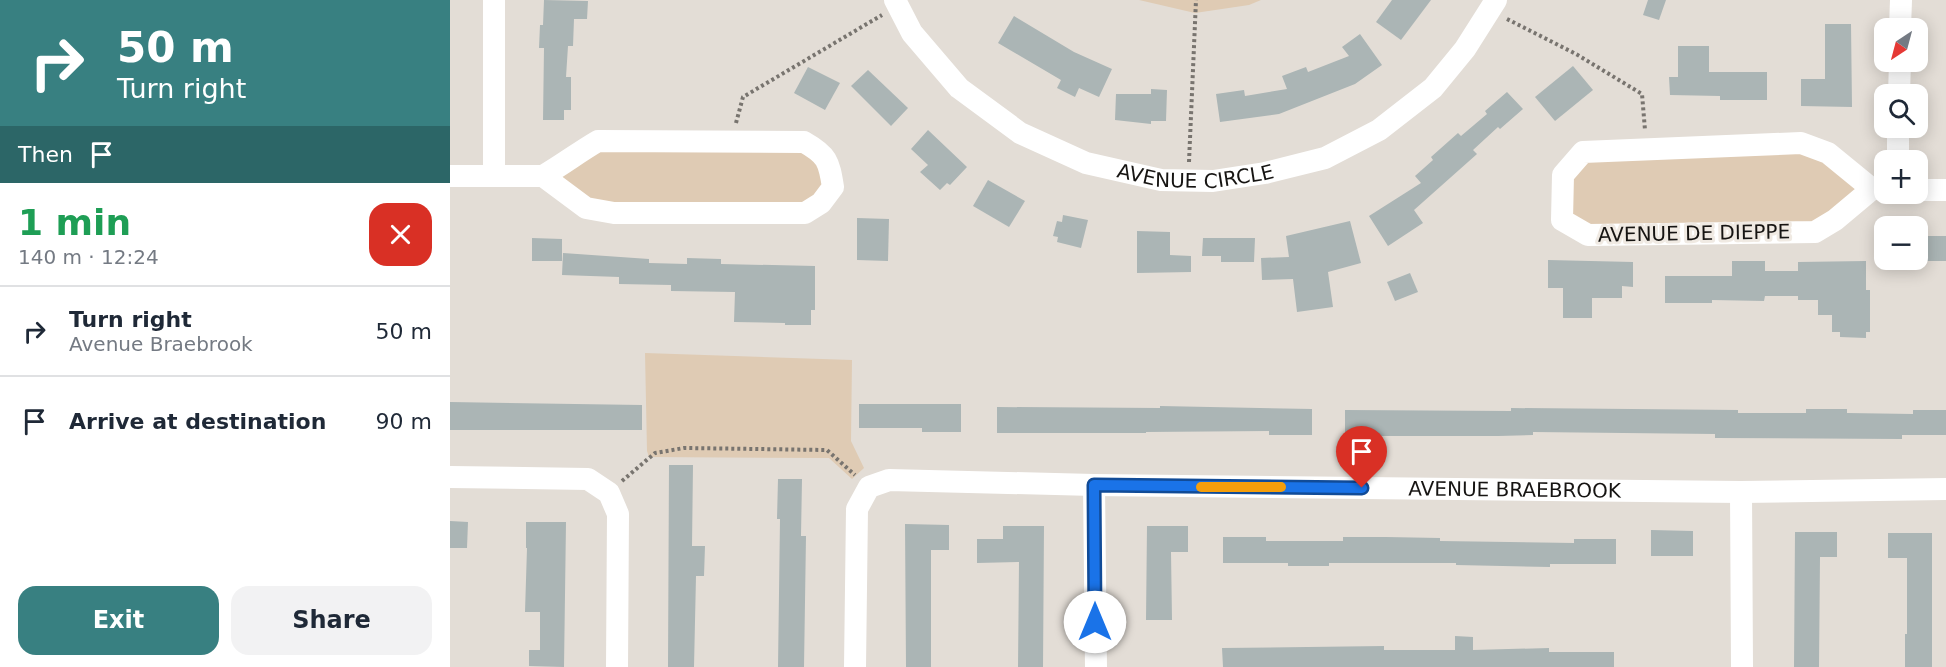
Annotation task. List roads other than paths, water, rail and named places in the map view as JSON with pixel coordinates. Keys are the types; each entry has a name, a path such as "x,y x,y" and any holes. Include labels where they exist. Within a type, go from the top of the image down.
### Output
{"street":[{"path":"494,0 494,176"},
{"path":"1900,18 1901,0"},
{"name":"AVENUE CIRCLE","path":"896,3 912,33 959,88 1020,133 1086,164 1161,180 1188,181 1213,181 1265,173 1325,158 1380,129 1433,88 1465,49 1493,5"},
{"path":"450,176 543,176 598,141 804,142 819,151 830,165 832,187 821,203 805,213 614,213 586,207 543,176"},
{"name":"AVENUE DE DIEPPE","path":"1801,143 1828,153 1878,189 1835,220 1815,231 1588,235 1562,220 1563,175 1583,152 1801,143"},
{"path":"1928,190 1946,190"},
{"path":"450,477 588,478 615,487 618,514 617,667"},
{"name":"AVENUE BRAEBROOK","path":"855,667 857,509 863,482 889,480 1094,485 1741,492 1942,487 1946,489"},
{"path":"1094,485 1096,667"},
{"path":"1741,492 1742,667"}]}
